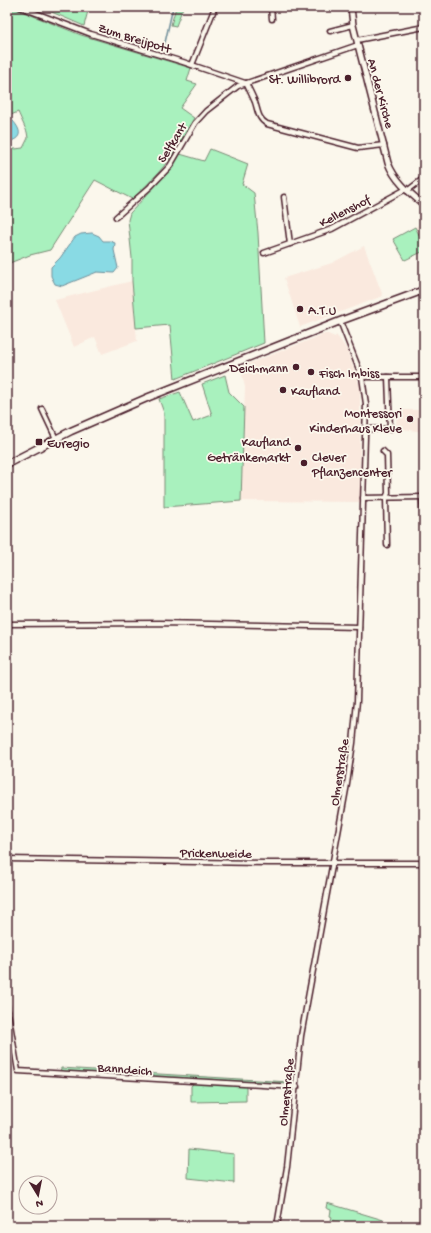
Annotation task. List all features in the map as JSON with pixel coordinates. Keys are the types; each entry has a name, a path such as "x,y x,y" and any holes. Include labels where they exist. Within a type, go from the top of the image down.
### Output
{"main road":[{"path":"7,464 56,441 91,422 149,396 340,321 424,290"}],"street":[{"name":"Zum Breijpott","path":"20,7 91,34 246,83"},
{"path":"192,65 215,7"},
{"path":"271,7 272,19"},
{"path":"351,7 353,24 358,42 424,26 423,7"},
{"path":"330,31 353,24"},
{"name":"An der Kirche","path":"358,42 384,145 358,148 263,122 259,116 254,100 246,83 258,80 358,42"},
{"name":"Selfkant","path":"116,217 150,187 170,166 195,123 206,111 238,86 246,83"},
{"path":"384,145 388,163 392,172 406,190 424,205"},
{"name":"Kellenshof","path":"264,253 332,229 406,190 424,178"},
{"path":"284,197 290,244"},
{"name":"Olmerstraße","path":"277,1226 287,1167 297,1087 301,1036 333,863 353,743 357,701 366,404 362,378 340,321"},
{"path":"365,429 390,429 388,377"},
{"path":"362,378 424,377"},
{"path":"42,409 56,441"},
{"path":"383,451 387,455 387,546"},
{"path":"363,498 423,497 424,526"},
{"path":"7,624 160,623 359,628"},
{"name":"Prickenweide","path":"7,859 424,863"},
{"name":"Banndeich","path":"7,1006 18,1071 297,1087"}],"shaded area":[{"path":"424,222 424,244 415,227"},
{"path":"364,246 383,296 300,327 284,278 332,263"},
{"path":"132,281 137,341 102,354 95,337 74,347 55,300"},
{"path":"325,334 335,337 336,335 341,341 347,350 360,386 360,502 241,501 245,387 240,367"},
{"name":"Montessori Kinderhaus Kleve","path":"397,410 424,410 424,432 396,428"}],"green space":[{"path":"7,7 11,7 81,35 191,68 187,81 197,84 180,108 194,118 178,147 163,167 139,193 132,199 95,180 50,250 30,255 7,264 7,150 23,148 28,138 27,132 18,112 11,115 7,114"},
{"path":"40,7 89,7 84,26"},
{"path":"176,7 183,7 176,26 171,25"},
{"path":"210,149 248,164 242,184 254,193 258,233 264,343 175,379 170,325 136,328 128,220 130,213 156,185 180,154 204,161"},
{"path":"415,227 424,244 424,251 405,260 393,239"},
{"path":"225,375 229,392 244,407 241,501 164,507 164,413 159,399 180,392 193,422 212,415 202,384"},
{"path":"61,1068 289,1082 288,1084 273,1084 60,1072"},
{"path":"194,1083 246,1086 246,1101 191,1102 191,1086"},
{"path":"189,1149 234,1154 234,1183 188,1178"},
{"path":"327,1203 400,1226 337,1226 338,1222 331,1220 331,1210 326,1208"}],"water":[{"path":"7,115 15,123 19,134 17,138 7,142"},
{"path":"92,233 99,236 103,241 115,243 114,250 118,268 114,273 97,272 62,286 55,284 51,276 51,267 60,258 75,237 81,234"}],"waterway":[{"path":"164,47 173,7"}],"place":[{"name":"St. Willibrord","path":"348,78"},
{"name":"A.T.U","path":"300,309"},
{"name":"Deichmann","path":"296,367"},
{"name":"Fisch Imbiss","path":"311,372"},
{"name":"Kaufland","path":"283,390"},
{"name":"Montessori Kinderhaus Kleve","path":"410,419"},
{"name":"Euregio","path":"39,442"},
{"name":"Kaufland Getränkemarkt","path":"298,448"},
{"name":"Clever Pflanzencenter","path":"304,463"}]}
